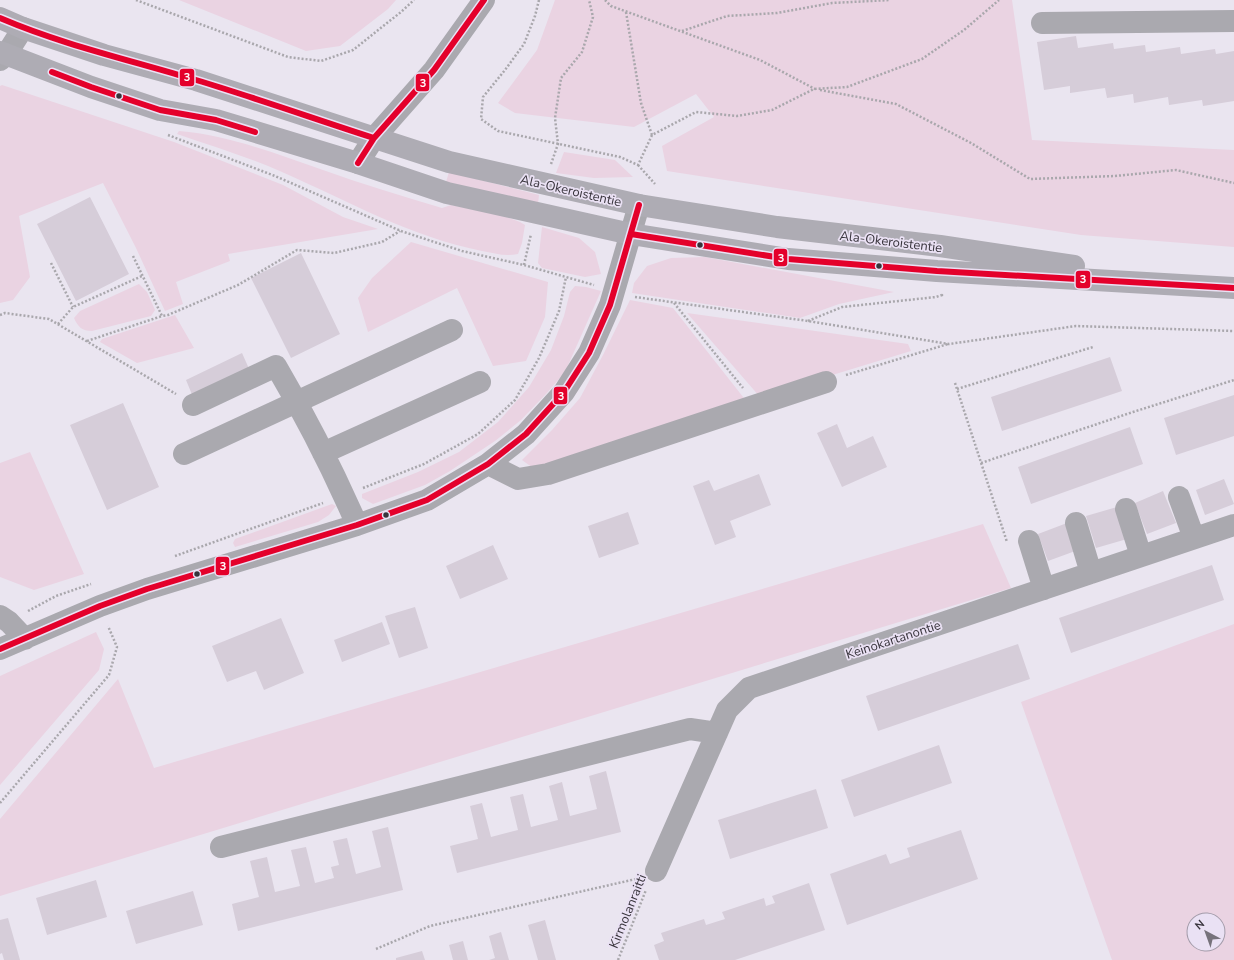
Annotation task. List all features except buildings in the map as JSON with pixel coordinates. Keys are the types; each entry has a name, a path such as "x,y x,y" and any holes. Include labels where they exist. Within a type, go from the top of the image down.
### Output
{"main road":[{"name":"Ala-Okeroistentie","path":"0,18 24,28 104,55 196,80 448,162 639,205 777,227 940,246 1210,286"},
{"name":"Ala-Okeroistentie","path":"2,56 91,88 160,110 216,120 358,163 447,193 631,234 796,260 937,271 1234,288"}],"street":[{"path":"358,163 374,138 434,70 484,0"},
{"path":"1042,23 1234,21"},
{"path":"2,56 24,28"},
{"path":"0,649 100,606 147,589 357,525 427,500 488,464 526,434 564,392 589,353 610,305 639,205"},
{"path":"184,454 452,330"},
{"path":"193,405 276,366 297,402 357,525"},
{"path":"323,454 480,382"},
{"path":"488,464 518,479 548,474 826,382"},
{"path":"1179,498 1194,538"},
{"path":"1126,508 1141,556"},
{"path":"1076,523 1091,573"},
{"name":"Keinokartanontie","path":"653,873 727,710 749,688 1234,525"},
{"path":"1028,541 1044,589"},
{"path":"0,616 9,622 25,639"},
{"path":"221,847 690,729 717,733"}],"path":[{"path":"136,0 288,57 321,61 353,50 414,0"},
{"path":"539,0 535,16 524,44 483,97 481,119 498,131 620,157 638,165 652,135 696,112 737,116 772,110 814,89 847,87 922,59 964,30 999,0"},
{"path":"550,165 558,144 555,118 561,78 582,52 593,17 589,0"},
{"path":"605,0 611,6 626,12 760,60 814,89 896,104 971,143 1030,179 1115,176 1176,170 1234,183"},
{"path":"681,31 726,16 776,13 832,3 890,0"},
{"path":"626,12 640,103 652,135"},
{"path":"163,133 275,176 401,231 462,250 524,265 599,286"},
{"path":"86,341 168,315 238,285 297,250 334,254 382,242 401,231"},
{"path":"524,265 531,233"},
{"path":"133,256 162,316"},
{"path":"51,263 73,307"},
{"path":"58,324 73,307 142,276"},
{"path":"808,321 842,307 936,297 942,295 939,290"},
{"path":"629,296 808,321 950,344"},
{"path":"674,303 757,405"},
{"path":"0,315 5,313 49,319 193,405"},
{"path":"826,382 950,344 1076,326 1234,331"},
{"path":"957,389 1093,347"},
{"path":"981,463 1234,380"},
{"path":"955,383 1007,544"},
{"path":"0,803 110,675 116,647 108,625"},
{"path":"376,949 430,926 653,873"},
{"name":"Kirmolanraitti","path":"618,960 653,873"}],"shaded area":[{"path":"179,0 396,0 388,9 340,46 306,51"},
{"path":"555,0 1012,0 1032,140 1234,150 1234,247 1081,235 667,171 662,146 714,117 696,94 634,127 515,113 498,103 537,50"},
{"path":"2,85 174,142 283,185 343,217 378,229 228,254 230,261 176,282 183,304 165,311 136,248 103,183 19,216 30,277 13,300 0,303 0,86"},
{"path":"179,131 198,133 252,146 367,185 442,208 451,205 501,215 525,225 522,243 518,254 504,255 456,245 430,237 380,217 269,167 177,134"},
{"path":"564,152 615,160 633,177 594,178 556,173"},
{"path":"449,172 539,195 538,204 446,182"},
{"path":"542,227 579,238 595,252 601,274 585,277 542,268 538,263"},
{"path":"411,242 548,282 545,317 526,361 493,366 457,288 368,332 358,298 372,278"},
{"path":"705,257 894,292 839,304 800,318 632,293 634,283 647,266 671,258"},
{"path":"139,284 147,292 155,310 151,316 92,331 83,329 77,324 74,318 80,311"},
{"path":"575,286 601,291 565,372 521,420 495,441 450,471 425,485 373,504 362,498 362,494 418,472 459,452 498,422 529,387 551,350 564,316 570,292"},
{"path":"630,300 673,308 747,402 533,468 522,460 552,430 580,398"},
{"path":"687,313 908,344 911,351 760,397"},
{"path":"175,315 194,348 137,363 100,342 102,339"},
{"path":"30,452 84,574 34,590 0,577 0,463"},
{"path":"332,504 336,506 329,515 318,522 235,547 233,543 235,539"},
{"path":"983,524 1011,588 0,896 0,819 118,679 154,768"},
{"path":"1234,624 1234,960 1112,960 1021,702"},
{"path":"96,632 104,649 99,670 0,785 0,676"}],"transit line":[{"name":"3","path":"358,163 374,138 434,70 484,0"},
{"name":"3","path":"0,18 24,28 72,44 218,87 374,138"},
{"name":"3","path":"52,72 91,87 160,110 216,120 255,132"},
{"name":"3","path":"0,649 100,606 147,589 357,525 427,500 488,464 526,434 564,392 589,353 610,305 639,205"},
{"name":"3","path":"631,234 788,259 937,271 1234,288"}]}
